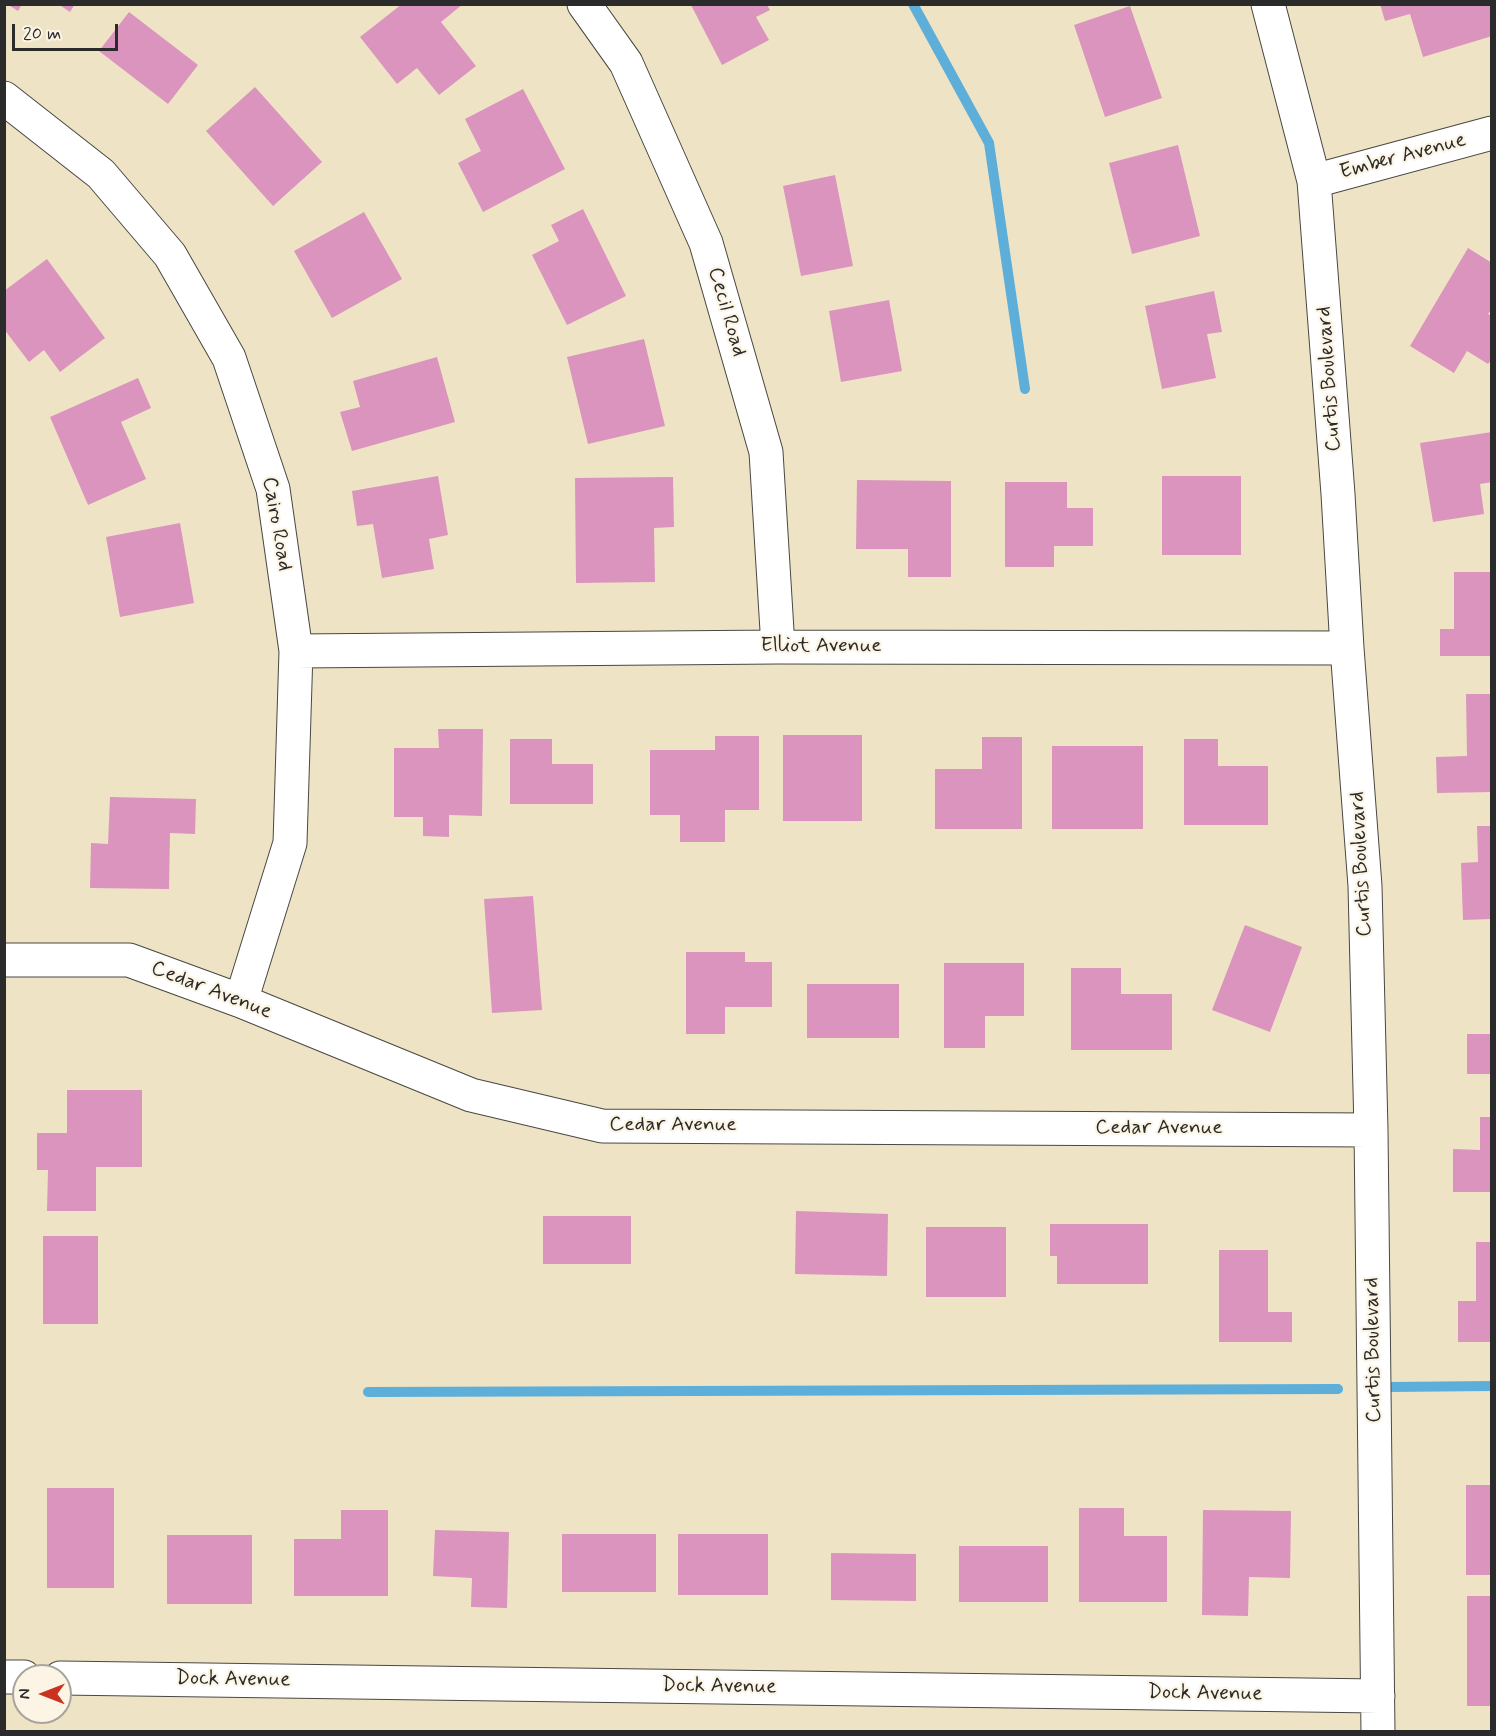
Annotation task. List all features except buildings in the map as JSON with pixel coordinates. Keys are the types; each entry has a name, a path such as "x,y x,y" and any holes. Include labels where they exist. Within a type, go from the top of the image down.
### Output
{"street":[{"name":"Cecil Road","path":"584,4 626,63 706,243 766,452 778,647"},
{"name":"Curtis Boulevard","path":"1268,4 1314,181 1365,886 1371,1130 1378,1731"},
{"name":"Cairo Road","path":"4,98 101,174 170,255 229,358 273,489 296,651 290,843 242,1001"},
{"name":"Ember Avenue","path":"1314,181 1491,134"},
{"name":"Elliot Avenue","path":"296,651 778,647 1347,648"},
{"name":"Cedar Avenue","path":"4,960 129,960 242,1001 471,1095 602,1126 1371,1130"},
{"name":"Dock Avenue","path":"72,1678 1378,1696"}],"waterway":[{"path":"913,4 989,143 1025,389"},
{"path":"1390,1387 1492,1386"},
{"path":"368,1392 1338,1389"}]}
